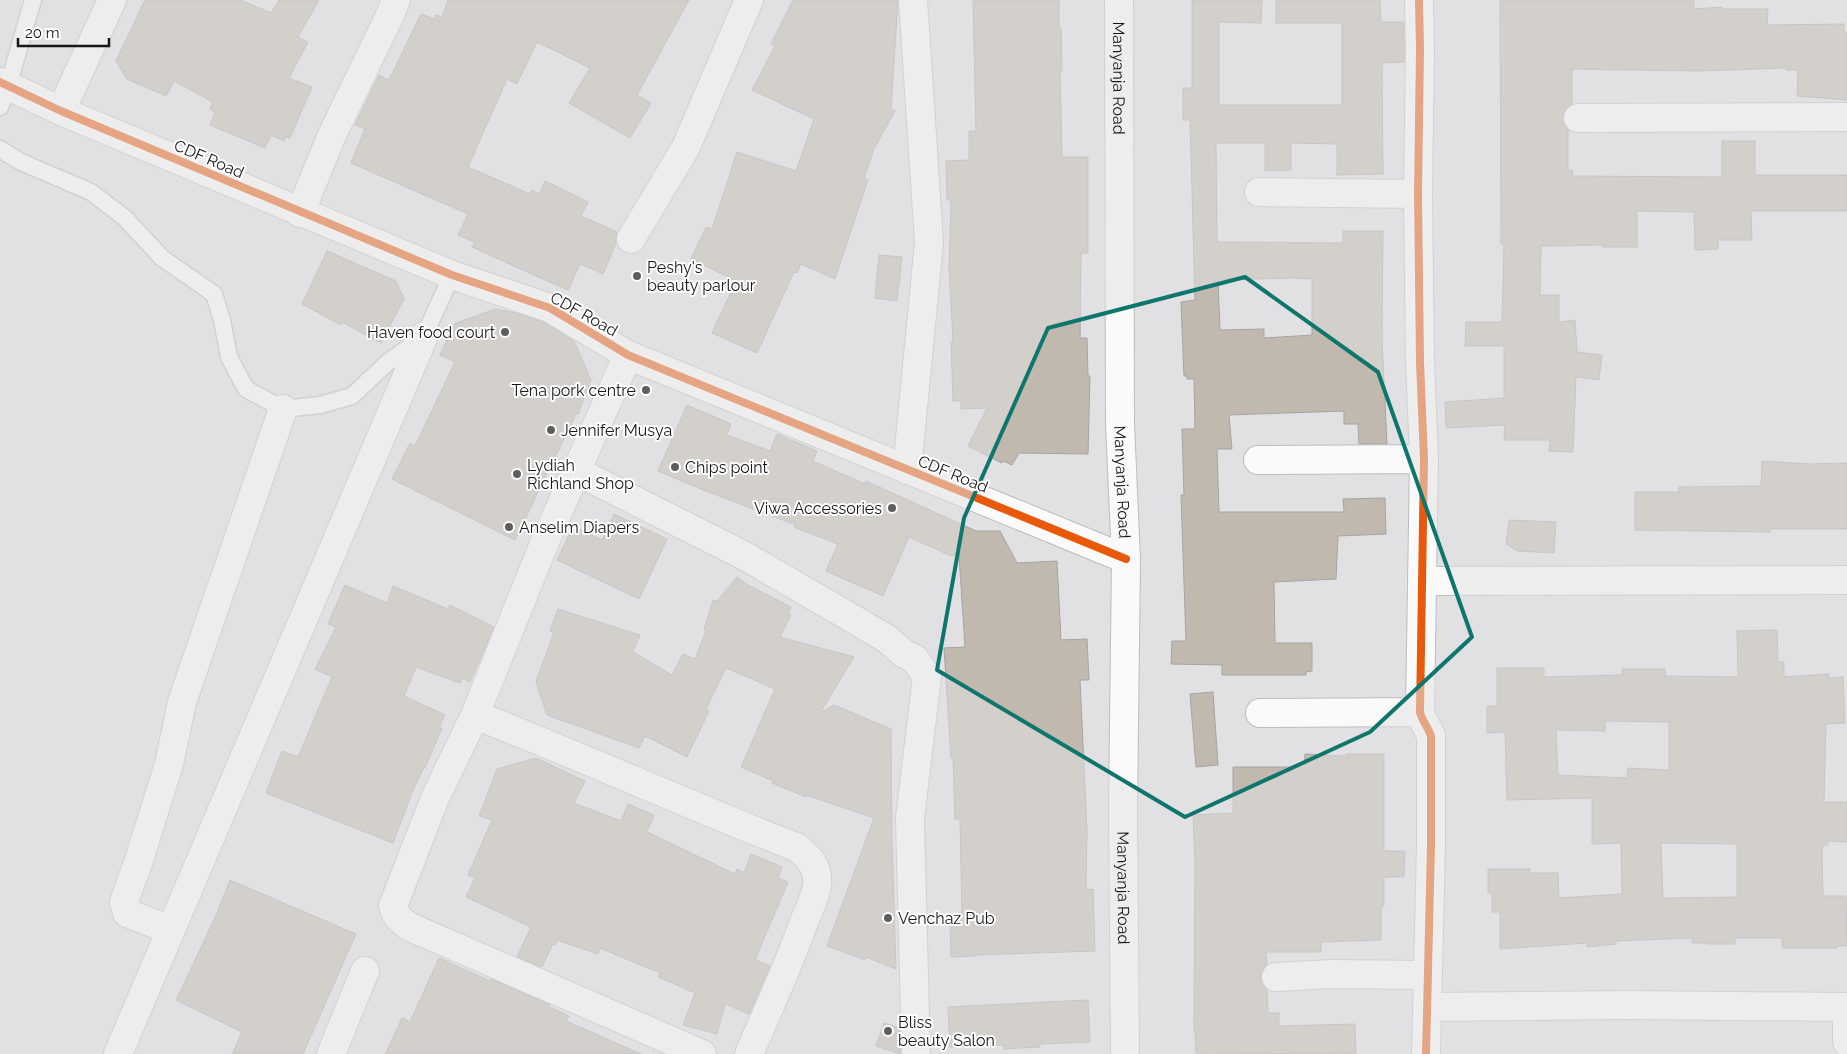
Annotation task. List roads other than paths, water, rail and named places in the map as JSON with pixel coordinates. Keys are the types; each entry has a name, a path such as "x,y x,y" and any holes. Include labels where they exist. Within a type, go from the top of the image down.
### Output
{"street":[{"path":"61,111 112,0"},
{"path":"300,213 332,135 396,0"},
{"path":"631,239 686,147 749,0"},
{"path":"907,470 929,242 913,0"},
{"name":"Manyanja Road","path":"1119,0 1120,424 1126,559 1123,809 1125,1054"},
{"path":"1419,0 1418,194 1420,362 1424,459 1420,712 1421,718 1427,724 1432,736 1432,846 1426,1054"},
{"name":"CDF Road","path":"3,92 61,111 300,213 452,275 550,308 628,355 1126,559"},
{"path":"1578,118 1847,117"},
{"path":"1259,192 1418,194"},
{"path":"118,1054 424,336"},
{"path":"628,355 546,539 475,715 435,798 394,906 395,914 410,927 702,1054"},
{"path":"171,930 127,913 124,902 169,764 182,702 283,409"},
{"path":"1258,460 1424,459"},
{"path":"576,471 743,555 887,639 903,653 915,659 927,677 910,818 916,1054"},
{"path":"1422,581 1847,580"},
{"path":"1260,713 1420,712"},
{"path":"475,715 545,742 714,815 796,847 805,853 816,872 817,886 797,941 750,1054"},
{"path":"331,1054 365,971"},
{"path":"1276,977 1332,974 1428,975"},
{"path":"1428,1007 1631,1005 1847,1007 1847,1042"}],"lane":[{"path":"3,92 34,0"},
{"path":"0,149 21,162 91,192 125,218 162,258 214,294 222,320 229,357 246,388 283,409 320,406 352,396 387,363 424,336 452,275"}],"place":[{"name":"Peshy's beauty parlour","path":"637,276"},
{"name":"Haven food court","path":"505,332"},
{"name":"Tena pork centre","path":"646,390"},
{"name":"Jennifer Musya","path":"551,430"},
{"name":"Chips point","path":"675,467"},
{"name":"Lydiah Richland Shop","path":"517,474"},
{"name":"Viwa Accessories","path":"892,508"},
{"name":"Anselim Diapers","path":"509,527"},
{"name":"Venchaz Pub","path":"888,918"},
{"name":"Bliss beauty Salon","path":"888,1031"}]}
